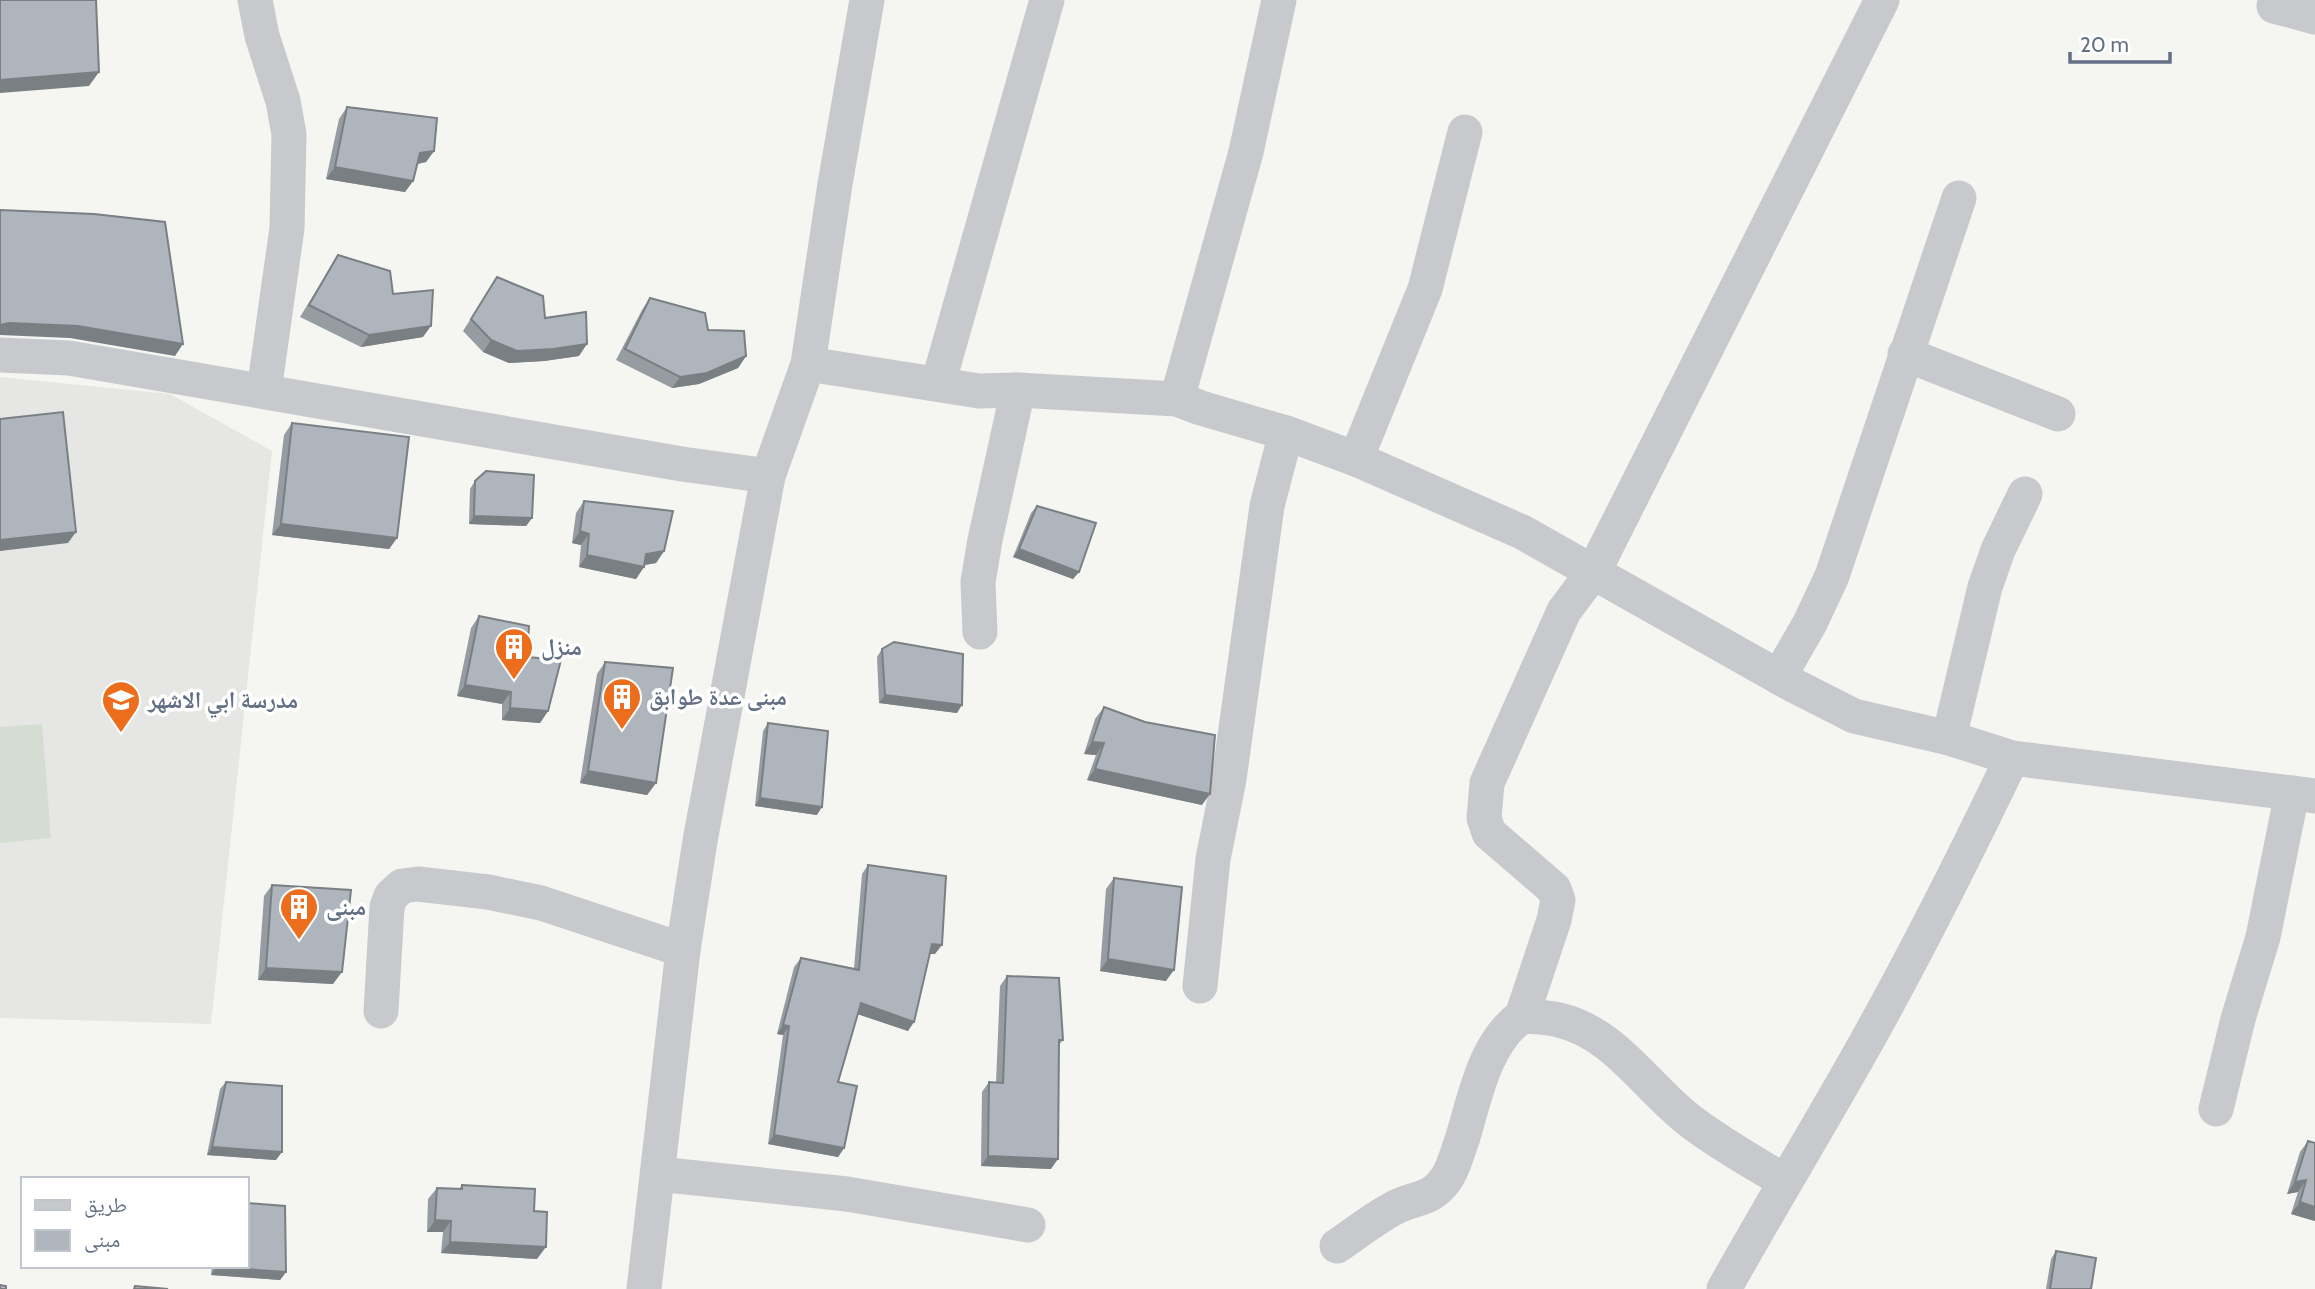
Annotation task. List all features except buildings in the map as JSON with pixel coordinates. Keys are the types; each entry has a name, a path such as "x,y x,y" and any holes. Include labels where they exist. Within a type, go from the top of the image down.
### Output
{"street":[{"path":"255,0 262,36 283,101 289,134 287,228 264,391"},
{"path":"643,1289 683,950 700,841 768,476 808,364 835,184 867,0"},
{"path":"938,384 1047,0"},
{"path":"1177,399 1246,152 1279,0"},
{"path":"1337,1246 1397,1207 1424,1199 1446,1179 1487,1062 1500,1037 1521,1016 1554,920 1558,900 1554,889 1489,833 1485,818 1487,783 1564,611 1594,571 1882,0"},
{"path":"2274,6 2315,17"},
{"path":"1356,459 1425,289 1465,132"},
{"path":"1779,677 1810,624 1832,576 1959,198"},
{"path":"1905,354 2058,414"},
{"path":"0,355 69,358 682,464 768,476"},
{"path":"808,364 979,391 1018,390 1177,399 1286,433 1356,459 1522,532 1779,677 1854,716 1949,738 2012,758 2304,794 2238,1019 2216,1109"},
{"path":"980,632 978,582 1018,390"},
{"path":"1200,986 1213,859 1229,779 1267,506 1286,433"},
{"path":"1949,738 1985,587 1998,550 2025,494"},
{"path":"1724,1289 1859,1055 1952,883 2012,758"},
{"path":"381,1011 387,907 391,895 402,886 418,884 488,892 541,903 683,950"},
{"path":"1521,1016 1559,1020 1597,1035 1634,1067 1660,1097 1691,1122 1784,1181"},
{"path":"658,1174 847,1194 1028,1225"}],"shaded area":[{"name":"مدرسة ابي الاشهر","path":"0,377 170,394 272,451 211,1024 0,1018"},
{"path":"42,724 51,838 0,843 0,727"}],"place":[{"name":"منزل","path":"514,681"},
{"name":"مبنى عدة طوابق","path":"622,731"},
{"name":"مدرسة ابي الاشهر","path":"121,734"},
{"name":"مبنى","path":"299,941"}]}
